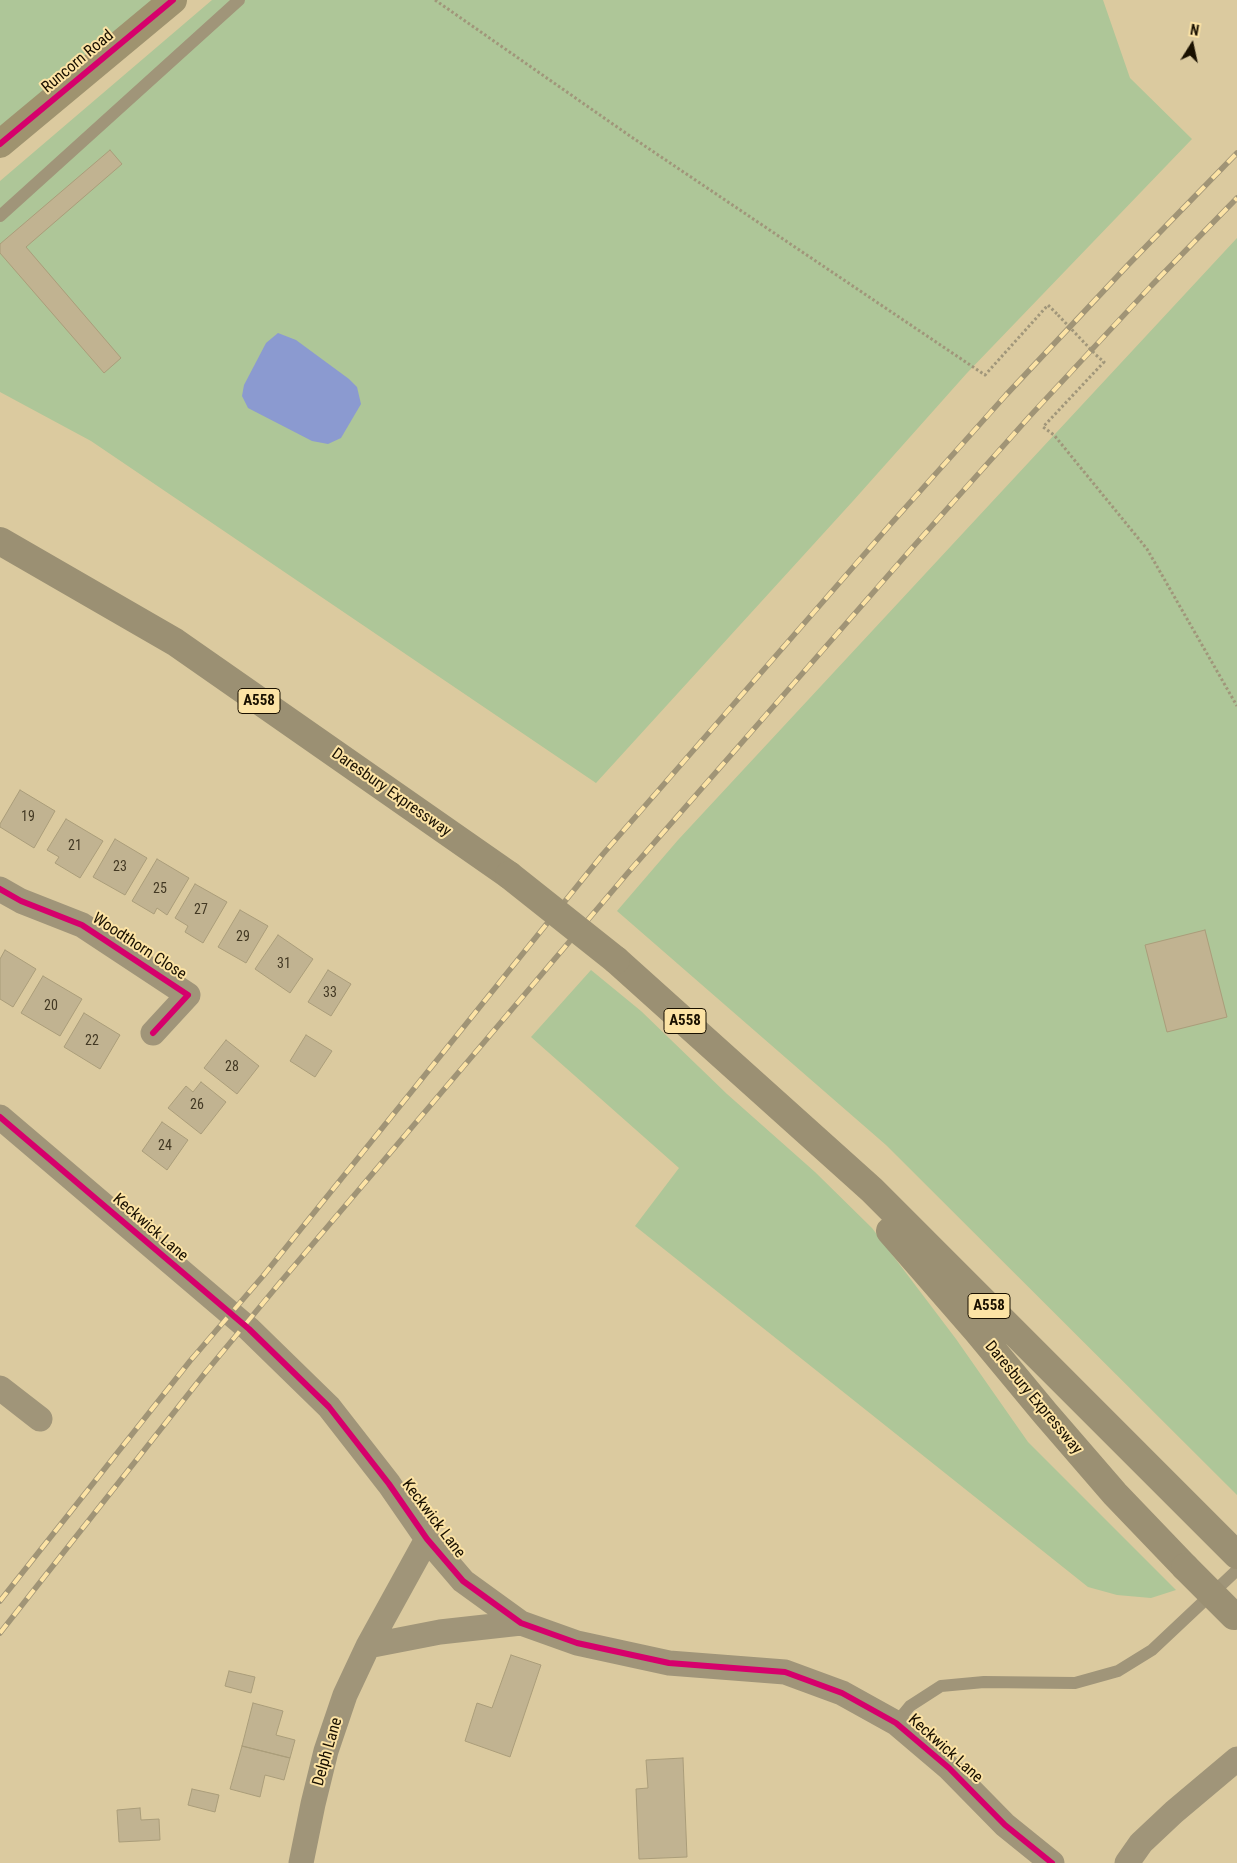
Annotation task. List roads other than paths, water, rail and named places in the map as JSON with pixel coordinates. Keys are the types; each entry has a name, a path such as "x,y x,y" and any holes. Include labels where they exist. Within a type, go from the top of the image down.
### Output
{"main road":[{"name":"Daresbury Expressway","path":"0,541 175,642 509,875 616,960 872,1190 1228,1545"},
{"name":"Daresbury Expressway","path":"754,1082 870,1209 1116,1494 1236,1618"}],"street":[{"name":"Runcorn Road","path":"0,144 173,0"},
{"name":"Woodthorn Close","path":"0,889 21,901 82,925 188,995 153,1033"},
{"name":"Keckwick Lane","path":"0,1117 249,1329 329,1406 389,1484 427,1539 463,1581 522,1623 577,1643 669,1663 785,1672 842,1693 896,1723 949,1768 1005,1825 1052,1863"},
{"path":"0,1388 40,1419"},
{"name":"Delph Lane","path":"301,1863 326,1751 345,1695 368,1646 427,1539"},
{"path":"368,1646 440,1632 522,1623"},
{"path":"1127,1863 1141,1842 1237,1759"}],"lane":[{"path":"0,216 239,0"},
{"name":"Keckwick Lane","path":"896,1723 910,1706 941,1686 984,1682 1075,1683 1118,1671 1152,1650 1237,1570"}],"water":[{"path":"278,333 296,340 357,387 361,404 341,438 328,444 312,441 248,408 242,396 244,385 266,343"}],"railway":[{"path":"0,1601 190,1361 263,1276 603,854 1006,395 1128,265 1237,153"},
{"path":"0,1633 205,1373 626,875 1030,416 1151,286 1237,198"}]}
